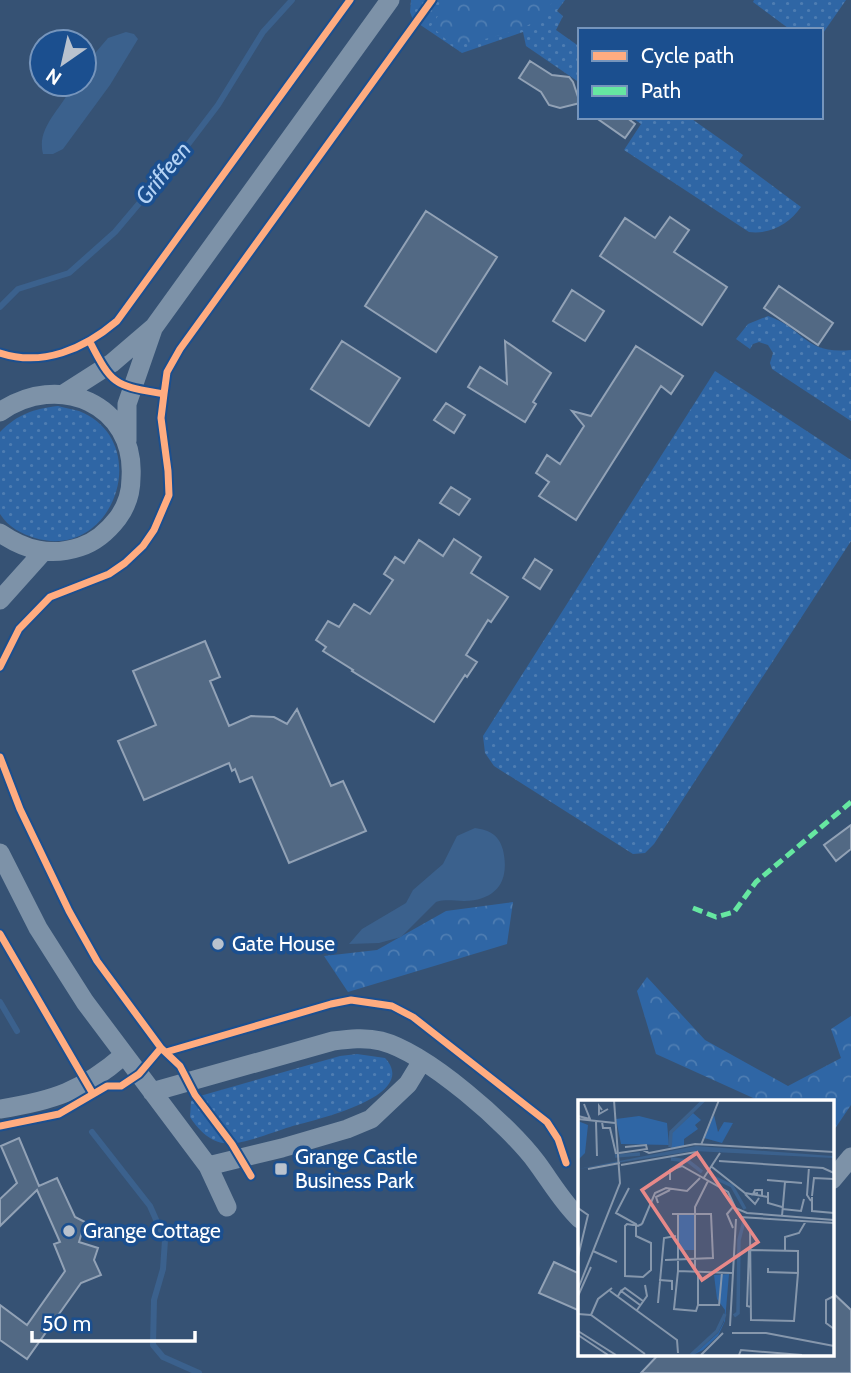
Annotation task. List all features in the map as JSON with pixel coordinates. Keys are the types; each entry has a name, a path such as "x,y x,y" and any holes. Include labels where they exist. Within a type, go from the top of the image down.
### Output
{"street":[{"path":"65,393 112,363 154,327 390,0"},
{"path":"0,533 18,545 43,552 66,552 89,544 108,530 123,511 131,489 132,465 127,442 127,404 154,327"},
{"path":"0,412 9,397 65,393 96,405 114,422 127,442"},
{"path":"0,600 43,552"},
{"path":"0,853 38,928 85,1002 208,1166 227,1208"},
{"path":"152,1092 333,1041 350,1039 388,1043 422,1061 446,1078 512,1135 578,1217"},
{"path":"0,1109 58,1098 95,1077 124,1055"},
{"path":"208,1166 303,1142 370,1119 408,1084 422,1061"},
{"path":"834,1178 851,1157"}],"green space":[{"path":"411,0 565,0 557,11 563,16 556,30 578,46 578,82 526,46 523,32 462,53 413,20 410,12"},
{"path":"449,0 553,0 537,20 525,26 458,46 450,43 431,26"},
{"path":"846,0 823,33 823,28 788,28 753,2"},
{"path":"634,119 692,119 743,155 739,161 801,207 779,227 764,232 749,232 624,150 641,124"},
{"path":"768,316 790,327 814,345 835,350 851,350 851,421 772,369 770,363 773,353 768,345 759,342 753,344 750,349 736,339 748,324"},
{"path":"715,371 851,460 851,541 654,844 645,853 633,854 494,766 485,753 483,736"},
{"path":"58,406 79,411 102,426 115,447 119,471 115,495 104,516 86,533 63,541 35,538 25,534 11,526 0,514 0,432 26,413"},
{"path":"513,902 507,944 348,992 324,956 377,950 446,911"},
{"path":"647,977 705,1040 788,1086 841,1058 831,1029 851,1016 851,1105 834,1130 834,1100 758,1100 656,1054 637,991"},
{"path":"357,1054 385,1058 392,1072 389,1084 377,1095 340,1112 256,1138 230,1143 218,1142 208,1137 190,1117 191,1101 200,1096 340,1056"}],"shaded area":[{"path":"126,32 134,34 138,39 110,85 63,149 53,154 43,154 43,135 65,98 98,98 98,50 108,38"},
{"path":"475,828 493,834 503,850 505,871 499,887 493,893 475,900 436,902 401,937 379,943 349,944 362,929 406,903 413,890 443,864 457,836"}],"building":[{"path":"530,61 552,75 569,77 573,82 578,104 560,108 549,105 541,92 519,78"},
{"path":"598,119 629,119 635,124 625,138"},
{"path":"426,211 497,257 436,352 365,306"},
{"path":"670,217 689,230 674,252 727,287 702,325 600,256 625,218 655,238"},
{"path":"779,286 833,323 818,345 764,308"},
{"path":"572,290 604,311 585,341 553,321"},
{"path":"342,341 400,378 369,426 311,389"},
{"path":"505,341 551,373 533,402 536,404 525,422 468,387 480,367 507,384"},
{"path":"636,346 683,376 671,394 661,386 576,520 539,496 549,482 536,473 547,455 560,464 584,426 572,411 591,416"},
{"path":"446,403 465,415 454,433 434,420"},
{"path":"451,487 470,499 459,515 440,503"},
{"path":"454,539 481,557 471,573 508,597 491,622 488,620 466,655 477,662 467,677 465,675 434,722 323,651 326,647 316,640 328,621 339,627 354,604 370,614 393,580 384,574 395,557 404,563 419,540 443,556"},
{"path":"535,559 552,570 540,589 523,578"},
{"path":"205,641 220,677 210,681 229,726 251,716 274,717 287,724 297,709 331,786 343,781 366,831 289,863 252,777 240,782 235,769 232,771 229,763 144,800 118,741 156,725 133,671"},
{"path":"851,825 851,849 836,861 824,845"},
{"path":"19,1138 39,1186 57,1178 75,1217 85,1222 79,1242 98,1248 94,1260 101,1275 81,1283 27,1359 0,1340 0,1305 27,1325 65,1271 54,1244 60,1242 37,1190 0,1226 0,1199 17,1183 1,1146"},
{"path":"554,1262 578,1273 578,1310 539,1293"},
{"path":"834,1294 851,1310 851,1373 641,1373 657,1356 834,1356"}],"waterway":[{"name":"Griffeen","path":"0,307 18,289 69,273 115,232 180,155 218,105 263,32 292,0"},
{"name":"Griffeen","path":"0,1002 17,1031"},
{"name":"Griffeen","path":"92,1132 150,1206 165,1240 163,1269 154,1300 153,1345 163,1357 199,1373"}],"marked path":[{"path":"693,908 716,917 734,912 756,882 851,802"}],"cycle path":[{"path":"0,353 32,358 62,353 91,340 117,321 350,0"},
{"path":"0,667 19,629 50,597 109,574 143,546 154,530 169,495 161,418 167,372 180,349 432,0"},
{"path":"90,342 104,368 117,382 164,394"},
{"path":"0,757 20,809 69,911 97,961 161,1048 180,1066 195,1095 232,1144 251,1176"},
{"path":"0,934 93,1094"},
{"path":"166,1052 331,1004 351,1000 392,1006 413,1017 547,1122 558,1139 566,1163"},
{"path":"0,1126 59,1114 107,1086 121,1086 139,1074 161,1048"}],"place":[{"name":"Gate House","path":"218,944"},
{"name":"Grange Castle Business Park","path":"281,1169"},
{"name":"Grange Cottage","path":"69,1231"}]}
